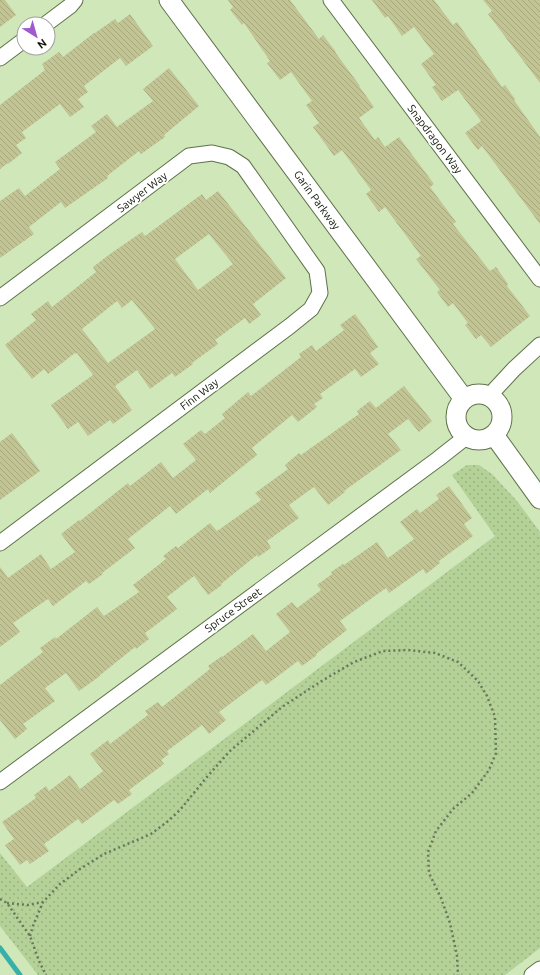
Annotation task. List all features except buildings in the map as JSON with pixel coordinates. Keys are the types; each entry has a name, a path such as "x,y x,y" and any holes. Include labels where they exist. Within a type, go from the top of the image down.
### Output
{"street":[{"path":"56,16 70,6 75,0"},
{"name":"Garin Parkway","path":"169,0 464,400"},
{"name":"Snapdragon Way","path":"331,0 540,279"},
{"path":"0,58 16,46"},
{"name":"Sawyer Way","path":"0,298 189,156 212,153 229,157 243,166 278,215"},
{"name":"Finn Way","path":"0,543 311,309 320,293 317,271 278,215"},
{"path":"490,396 514,369 540,345"},
{"path":"484,394 490,396 498,403 502,411 503,419 501,427 497,433 490,438 481,441 476,441 466,437 457,425 456,418 459,406 469,396 484,394"},
{"path":"494,435 540,499"},
{"name":"Spruce Street","path":"0,782 466,437"},
{"path":"532,975 540,969"}],"path":[{"path":"30,936 43,902 60,884 80,868 104,854 151,834 167,822 180,810 230,751 282,707 354,662 383,651 408,650 435,653 458,662 478,680 487,696 495,717 496,752 489,770 472,793 453,809 436,831 428,852 429,873 441,898 450,923 457,956 458,975"},
{"path":"0,899 7,903 28,905 43,902"},
{"path":"7,903 30,936 46,975"}],"green space":[{"path":"467,465 479,465 492,474 517,501 540,532 540,948 505,975 38,975 0,926 0,853 27,887 495,536 452,475"}],"waterway":[{"path":"0,948 20,975"}]}
